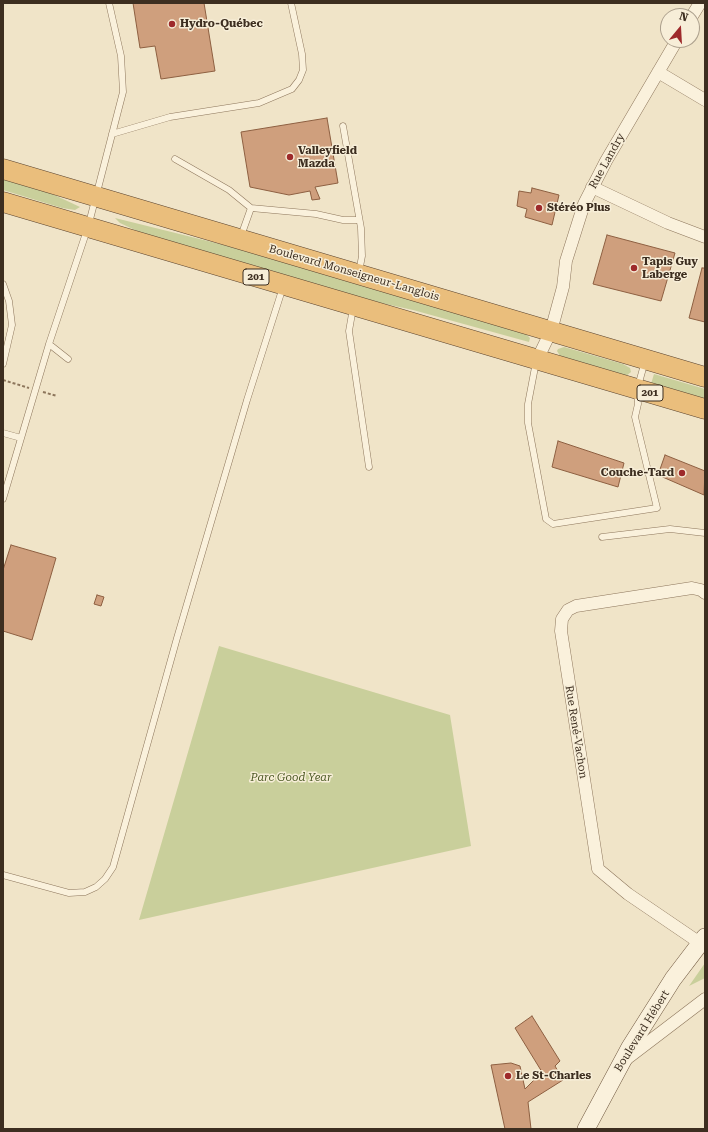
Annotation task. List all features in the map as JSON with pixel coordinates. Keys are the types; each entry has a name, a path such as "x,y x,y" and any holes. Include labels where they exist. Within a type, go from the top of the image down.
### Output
{"highway":[{"name":"Boulevard Monseigneur-Langlois","path":"3,169 705,376"},
{"name":"201","path":"3,202 705,409"}],"main road":[{"name":"Boulevard Hébert","path":"586,1129 621,1064 673,979 703,940"}],"street":[{"name":"Rue Landry","path":"537,360 551,331 563,287 566,261 584,204 592,187 673,48"},
{"path":"658,72 705,100"},
{"path":"592,187 668,223 705,237"},
{"name":"Rue René-Vachon","path":"703,940 628,894 598,869 560,631 562,619 568,610 576,606 692,588 705,593"},
{"path":"621,1064 705,999"}],"lane":[{"path":"3,499 49,344 88,228 123,92 121,56 109,3"},
{"path":"112,134 170,117 259,103 292,89 299,80 303,70 302,54 291,3"},
{"path":"343,126 359,220 362,256 358,274"},
{"path":"175,159 229,190 251,208 316,214 343,220 359,220"},
{"path":"240,239 251,208"},
{"path":"3,284 11,313 3,364"},
{"path":"3,875 69,893 85,892 96,887 105,879 113,867 177,638 247,400 283,285"},
{"path":"354,306 349,331 369,467"},
{"path":"49,344 68,359"},
{"path":"537,360 532,377 528,404 528,423 546,519 553,524 657,508 635,417 638,404 637,390 646,359"},
{"path":"3,433 21,438"},
{"path":"602,537 670,529 705,533"}],"green space":[{"path":"3,178 46,191 80,207 75,210 62,208 3,190"},
{"path":"115,218 240,249 525,333 530,338 529,342 413,310 381,303 154,239 120,223"},
{"path":"564,347 623,364 630,368 631,372 626,376 560,356 557,351 558,349"},
{"path":"654,374 705,389 705,400 651,384"},
{"name":"Parc Good Year","path":"219,646 450,715 471,846 139,920"},
{"path":"705,963 705,978 689,986"}],"building":[{"name":"Hydro-Québec","path":"133,3 204,3 215,71 161,79 155,46 140,48"},
{"name":"Valleyfield Mazda","path":"327,118 338,183 315,187 320,199 312,200 310,191 289,195 250,187 241,132"},
{"name":"Stéréo Plus","path":"532,188 559,195 552,225 525,217 527,209 517,206 519,191 531,193"},
{"name":"Tapis Guy Laberge","path":"607,235 675,253 661,301 593,284"},
{"path":"702,268 705,268 705,322 689,318"},
{"name":"Couche-Tard","path":"558,441 624,463 618,487 552,467"},
{"name":"Couche-Tard","path":"665,455 705,471 704,495 658,475"},
{"path":"11,545 56,558 32,640 3,631 3,570"},
{"path":"97,595 104,597 101,606 94,604"},
{"name":"Le St-Charles","path":"532,1016 560,1061 555,1066 563,1080 528,1102 531,1129 505,1129 491,1065 511,1063 520,1066 525,1089 542,1072 515,1028"}],"place":[{"name":"Hydro-Québec","path":"172,24"},
{"name":"Valleyfield Mazda","path":"290,157"},
{"name":"Stéréo Plus","path":"539,208"},
{"name":"Tapis Guy Laberge","path":"634,268"},
{"name":"Couche-Tard","path":"682,473"},
{"name":"Le St-Charles","path":"508,1076"}]}
